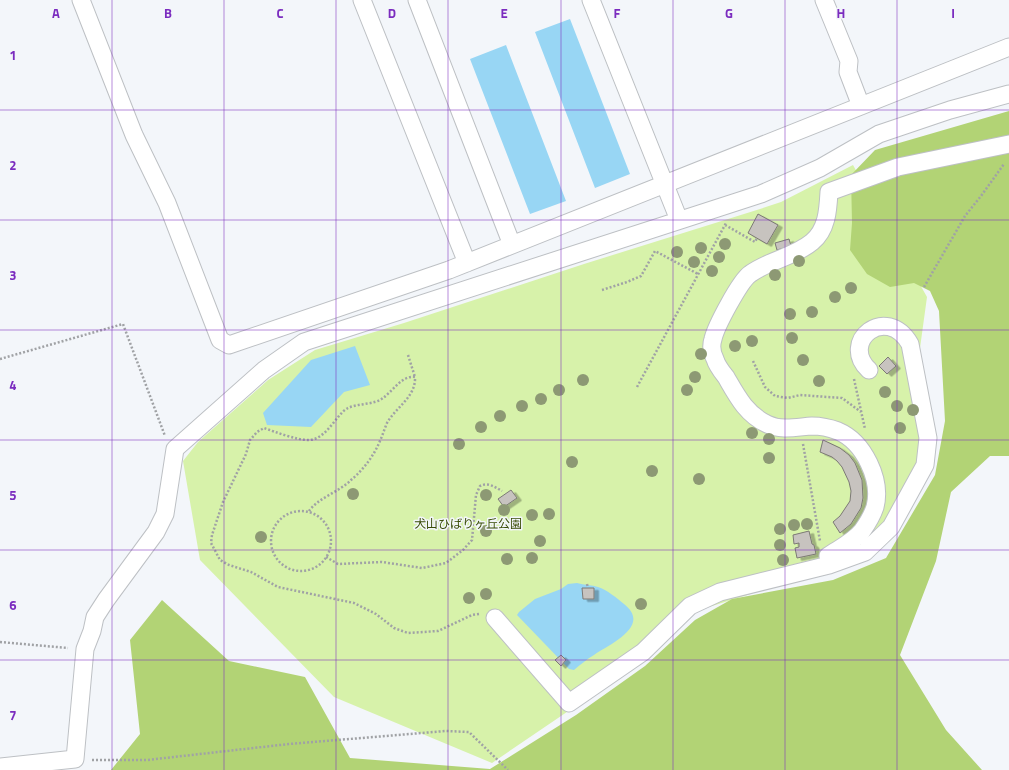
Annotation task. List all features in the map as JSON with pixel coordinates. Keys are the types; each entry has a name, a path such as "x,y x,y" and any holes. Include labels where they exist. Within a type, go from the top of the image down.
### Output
{"street":[{"path":"81,0 134,135 167,203 220,340 229,344 467,263 1009,47"},
{"path":"362,0 467,263"},
{"path":"417,0 512,245"},
{"path":"591,0 679,220"},
{"path":"824,0 849,61 848,72 861,106"},
{"path":"0,767 75,760 85,649 92,631 95,617 156,532 165,514 175,449 264,370 304,342 761,194 820,168 879,134 950,110 1009,94"},
{"path":"828,560 862,531 870,518 875,506 876,485 872,468 860,448 851,439 839,432 813,426 782,428 768,424 752,414 744,406 715,360 712,348 713,339 718,324 748,275 761,267 813,242 824,226 830,192 898,167 1009,144"},
{"path":"494,618 569,703 643,652 690,606 720,592 828,560 865,552 891,527 925,465 928,438 910,344 901,332 894,328 887,327 873,328 867,331 862,337 860,344 863,364 862,372"}],"path":[{"path":"924,287 965,216 1005,162"},
{"path":"638,387 729,219 725,206"},
{"path":"725,225 755,242 757,238"},
{"path":"602,290 641,276 655,251 698,274"},
{"path":"0,359 123,324 164,436 175,449"},
{"path":"310,511 314,505 350,481 361,471 373,455 380,442 386,424 391,416 404,404 413,390 415,377 408,355"},
{"path":"753,361 765,387 775,396 788,398 800,395 842,398 861,412"},
{"path":"862,372 853,380 866,431"},
{"path":"415,377 411,376 401,382 382,399 347,409 332,426 318,437 308,440 264,428 257,432 250,440 246,454 223,502 212,535 211,543 220,560 229,565 251,572 278,587 354,603 376,614 394,628 408,633 438,631 472,615 485,614 494,618"},
{"path":"800,428 823,557 828,560"},
{"path":"326,558 338,564 382,562 422,568 446,563 463,550 472,540 476,495 480,486 484,484 494,486 502,492"},
{"path":"300,510 310,511 319,516 326,523 331,533 332,543 326,558 315,568 304,571 294,570 285,566 278,560 273,552 271,542 272,533 276,524 282,517 290,512 300,510"},
{"path":"0,642 85,649"},
{"path":"75,760 147,760 289,744 446,731 469,732 508,770"}],"green space":[{"path":"1009,111 1009,456 990,456 951,492 936,561 900,655 946,730 982,770 111,770 140,734 130,640 162,600 229,661 305,677 350,758 490,769 576,715 645,666 695,620 732,599 833,580 886,558 935,475 945,421 939,311 930,291 914,283 890,287 867,274 850,250 852,223 851,175 875,150"},
{"name":"犬山ひばりヶ丘公園","path":"853,165 927,297 920,348 932,440 897,531 814,574 696,611 645,659 492,763 334,697 200,560 183,461 198,442 268,380 315,350 404,323 781,202"}],"water":[{"path":"570,19 630,174 595,188 535,32"},
{"path":"506,45 566,201 530,214 470,59"},
{"path":"355,346 370,385 344,392 311,427 267,425 263,413 311,360"},
{"path":"577,583 598,587 608,592 624,604 631,612 633,620 631,627 626,634 589,658 574,670 569,669 517,615 535,599 561,589 568,584"}],"building":[{"path":"758,214 778,225 767,244 748,233"},
{"path":"789,239 791,246 777,250 775,243"},
{"path":"888,357 896,366 887,374 879,366"},
{"path":"823,440 840,448 849,455 855,463 862,480 863,498 861,508 851,524 840,533 833,522 840,516 850,501 851,491 849,482 842,467 832,457 820,452"},
{"path":"511,490 517,498 504,507 498,499"},
{"path":"809,531 816,554 797,558 795,548 799,547 799,543 794,544 793,535"},
{"path":"582,588 594,588 594,599 583,599"},
{"path":"561,655 566,660 561,666 555,660"}]}
